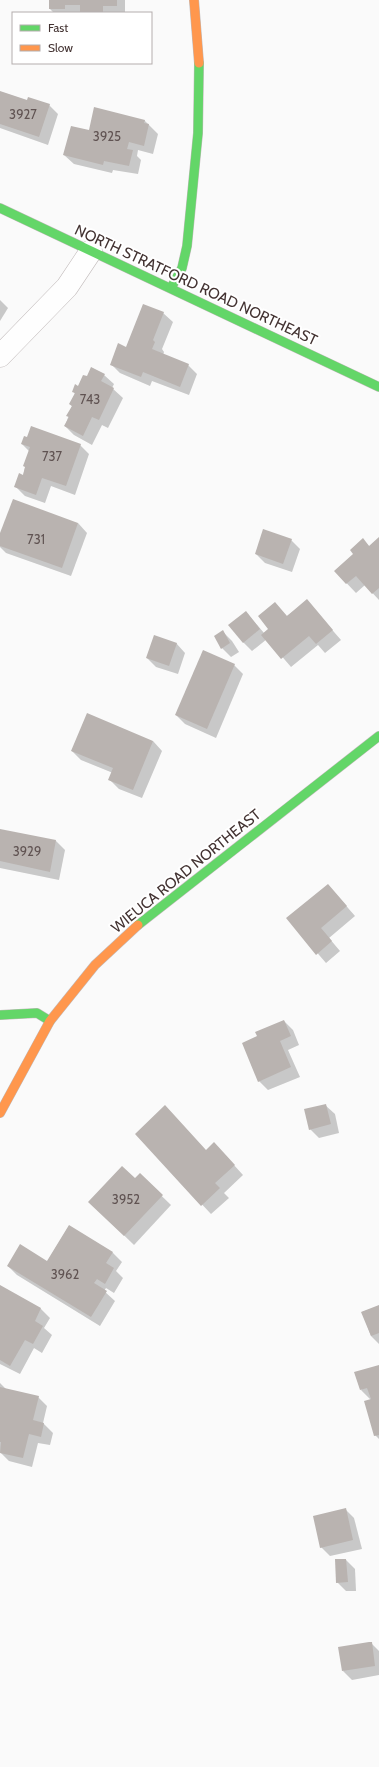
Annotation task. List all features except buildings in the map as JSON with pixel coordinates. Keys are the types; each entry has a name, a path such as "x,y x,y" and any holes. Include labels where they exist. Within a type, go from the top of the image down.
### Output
{"street":[{"path":"171,288 182,268 187,246 198,133 199,54 194,0"},
{"name":"NORTH STRATFORD ROAD NORTHEAST","path":"0,208 379,387"},
{"path":"0,356 67,287 91,251"},
{"name":"WIEUCA ROAD NORTHEAST","path":"0,1113 50,1021 95,965 149,915 379,736"},
{"path":"0,1015 37,1013 50,1021"}],"traffic: fast":[{"path":"171,288 182,268 187,246 198,133 199,63"},
{"path":"0,208 379,387"},
{"path":"138,925 379,736"},
{"path":"0,1015 37,1013 50,1021"}],"traffic: slow":[{"path":"194,0 199,63"},
{"path":"0,1113 50,1021 95,965 138,925"}]}
